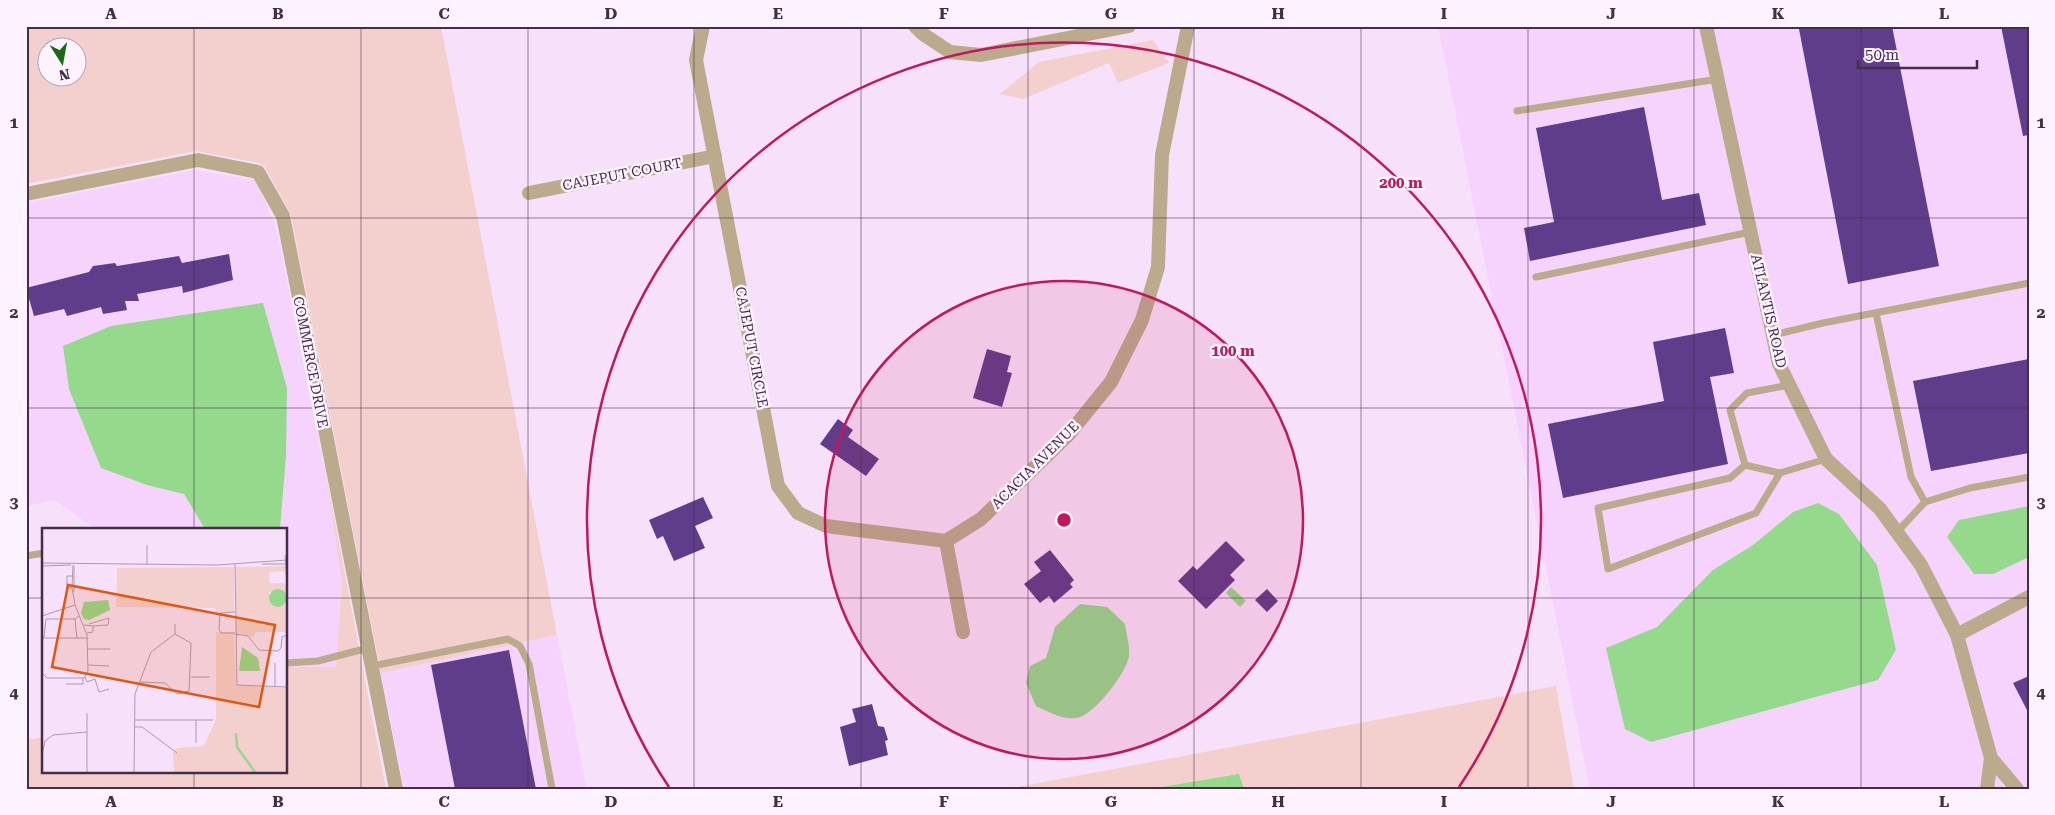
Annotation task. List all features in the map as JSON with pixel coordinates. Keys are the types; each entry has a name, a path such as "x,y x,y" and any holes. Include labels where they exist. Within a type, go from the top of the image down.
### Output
{"street":[{"name":"CAJEPUT CIRCLE","path":"703,26 696,60 778,486 798,513 826,526 946,541"},
{"path":"915,26 923,34 950,52 981,55 1129,26"},
{"name":"ACACIA AVENUE","path":"946,541 981,519 1068,435 1111,382 1142,320 1158,267 1162,155 1188,26"},
{"name":"ATLANTIS ROAD","path":"1706,26 1779,364 1826,459 1880,509 1921,565 1957,635 1991,758 1987,789"},
{"name":"CAJEPUT COURT","path":"530,193 715,156"},
{"name":"COMMERCE DRIVE","path":"26,194 198,160 258,172 282,216 396,789"},
{"path":"946,541 963,632"},
{"path":"1957,635 2029,598"},
{"name":"ATLANTIS ROAD","path":"1991,758 2017,789"}],"lane":[{"path":"1517,112 1718,79"},
{"path":"1536,277 1750,232"},
{"path":"1773,335 1822,323 2029,284"},
{"path":"1876,313 1911,477 1926,502"},
{"path":"1745,465 1730,410 1746,393 1789,385"},
{"path":"1745,465 1780,473 1826,459"},
{"path":"1745,465 1730,478 1598,508 1608,569 1756,513 1780,473"},
{"path":"1897,532 1926,502 1970,488 2029,477"},
{"path":"26,556 42,553"},
{"path":"372,666 508,639 520,646 529,664 552,789"},
{"path":"288,663 318,661 368,648"}],"shaded area":[{"path":"26,26 441,26 557,635 381,673 291,215 265,167 259,163 196,151 26,184"},
{"path":"1438,26 2029,26 2029,789 1590,789"},
{"path":"1153,40 1169,63 1118,83 1109,63 1023,99 1000,94 1039,62"},
{"path":"195,170 254,180 266,202 278,236 325,470 342,582 336,668 288,667 288,528 280,528 286,456 101,468 147,484 184,494 204,528 94,528 55,500 26,506 26,203"},
{"path":"263,303 287,388 286,456 280,528 204,528 184,494 147,485 101,468 69,389 63,346 111,326"},
{"path":"325,470 386,789 26,789 26,740 42,737 42,772 288,772 288,667 336,667 342,582"},
{"path":"1818,503 1839,514 1877,565 1896,650 1878,680 1651,742 1625,729 1606,648 1657,627 1713,570 1753,545 1793,512"},
{"path":"2029,506 2029,557 1993,574 1974,574 1947,537 1959,520"},
{"path":"1231,587 1246,601 1240,607 1226,593"},
{"path":"1080,604 1107,607 1125,624 1129,655 1123,671 1102,699 1087,714 1069,718 1058,716 1036,706 1026,683 1030,666 1046,658 1055,627"},
{"path":"557,635 587,789 404,789 381,673"},
{"path":"1556,686 1574,789 1007,789"},
{"path":"1239,774 1244,789 1150,789"}],"building":[{"path":"1812,26 1892,26 1939,266 1848,284 1799,29"},
{"path":"2001,26 2029,26 2029,135 2023,136"},
{"path":"1644,107 1662,200 1699,193 1706,225 1530,261 1524,228 1554,222 1536,128"},
{"path":"229,254 233,280 183,293 182,286 137,294 139,301 125,301 127,310 103,314 101,307 67,316 64,309 34,316 26,288 89,272 93,266 115,263 117,266 179,256 182,263"},
{"path":"1725,328 1734,373 1710,377 1728,464 1563,498 1548,424 1664,401 1653,342"},
{"path":"987,349 1011,356 1007,372 1012,373 1002,407 973,398"},
{"path":"2029,359 2029,453 1931,471 1913,381"},
{"path":"838,419 853,430 848,437 879,459 866,476 820,444"},
{"path":"703,497 713,518 695,526 705,548 674,561 663,536 657,539 649,520"},
{"path":"1226,541 1245,560 1230,575 1235,580 1206,609 1178,581 1193,566 1197,570"},
{"path":"1050,550 1074,580 1070,584 1073,587 1054,603 1049,596 1040,603 1024,584 1041,571 1034,562"},
{"path":"1267,589 1278,601 1267,612 1255,600"},
{"path":"509,650 536,789 455,789 431,665"},
{"path":"2029,676 2029,714 2013,683"},
{"path":"872,704 878,726 884,727 888,740 885,741 888,755 849,766 840,727 856,722 852,709"}]}
